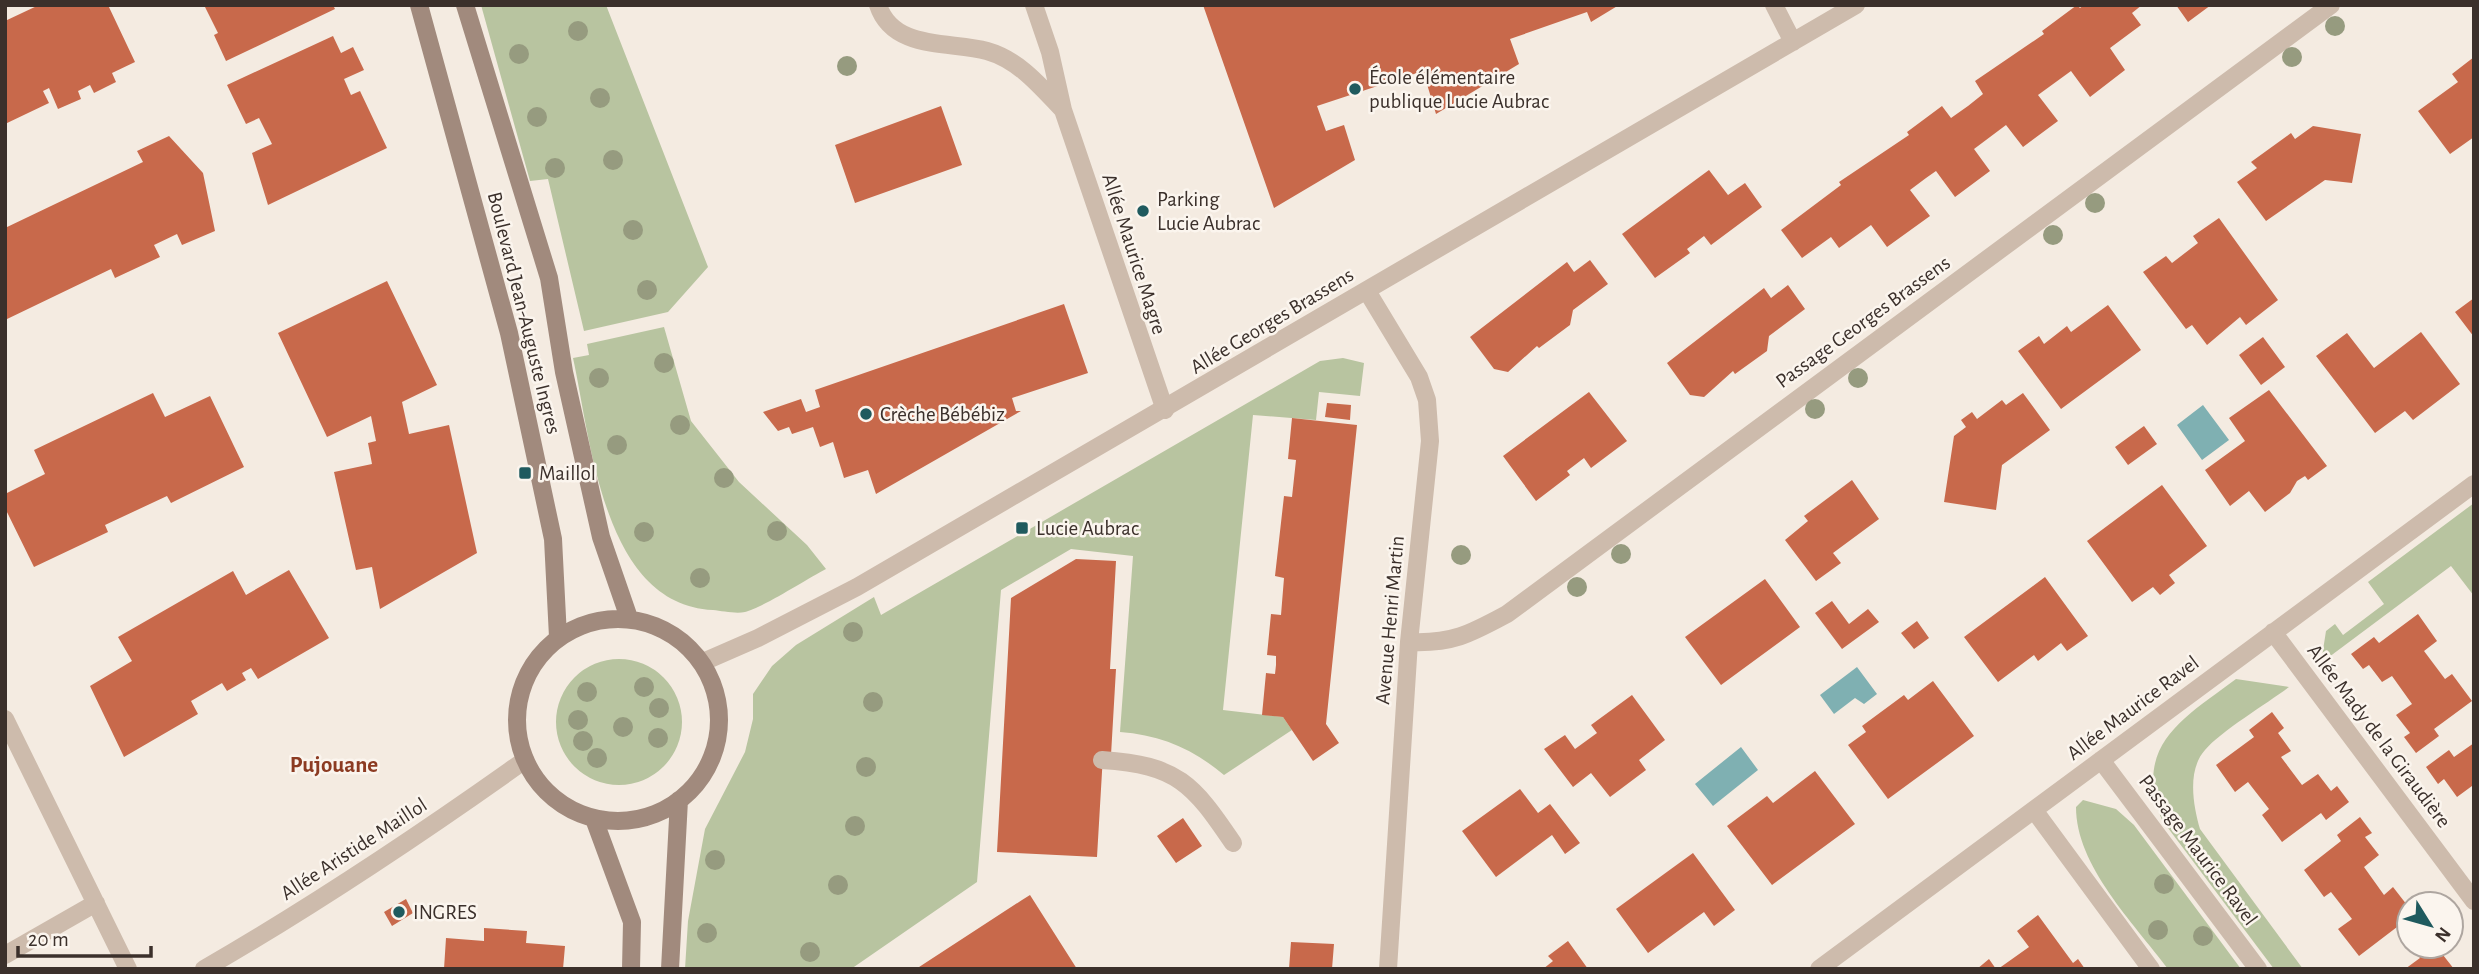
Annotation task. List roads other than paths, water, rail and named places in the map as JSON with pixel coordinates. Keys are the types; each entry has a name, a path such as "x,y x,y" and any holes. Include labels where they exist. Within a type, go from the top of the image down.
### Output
{"main road":[{"name":"Boulevard Jean-Auguste Ingres","path":"419,5 509,333 553,539 558,637"},
{"name":"Boulevard Jean-Auguste Ingres","path":"465,5 549,278 564,372 601,537 629,618"},
{"path":"629,618 658,626 683,641 703,662 716,690 720,720 715,751 701,779 679,800 644,817 624,821 594,818 565,807 542,787 525,760 517,727 520,693 535,662 558,637 592,621 629,618"},
{"path":"670,969 679,800"},
{"path":"594,818 632,922 631,969"}],"street":[{"path":"878,5 881,14 894,27 922,42 986,51 1013,63 1026,72 1062,110"},
{"name":"Allée Maurice Magre","path":"1034,5 1050,51 1062,110 1165,410"},
{"path":"1774,5 1793,42"},
{"name":"Allée Georges Brassens","path":"703,662 758,638 856,587 1165,410 1856,5"},
{"name":"Passage Georges Brassens","path":"1409,642 1442,643 1455,640 1507,614 2331,5"},
{"name":"Avenue Henri Martin","path":"1367,291 1409,357 1427,400 1430,440 1409,642 1388,969"},
{"name":"Allée Maurice Ravel","path":"1819,969 2474,484"},
{"name":"Allée Mady de la Giraudière","path":"2273,632 2474,901"},
{"path":"5,719 128,969"},
{"name":"Allée Aristide Maillol","path":"204,969 269,931 434,825 525,760"},
{"path":"1102,760 1144,765 1176,778 1200,795 1233,844"},
{"name":"Passage Maurice Ravel","path":"2101,760 2258,969"},
{"path":"2034,810 2151,969"},
{"path":"5,955 96,903"}],"water":[{"path":"2203,405 2229,440 2202,460 2177,425"},
{"path":"1857,667 1877,694 1864,704 1855,698 1834,714 1820,695"},
{"path":"1741,747 1758,770 1713,806 1695,784"}],"place":[{"name":"École élémentaire publique Lucie Aubrac","path":"1355,89"},
{"name":"Parking Lucie Aubrac","path":"1143,211"},
{"name":"Crèche Bébébiz","path":"866,414"},
{"name":"Maillol","path":"525,473"},
{"name":"Lucie Aubrac","path":"1022,528"},
{"name":"INGRES","path":"399,912"}],"district":[{"name":"Pujouane","path":"334,765"}]}
